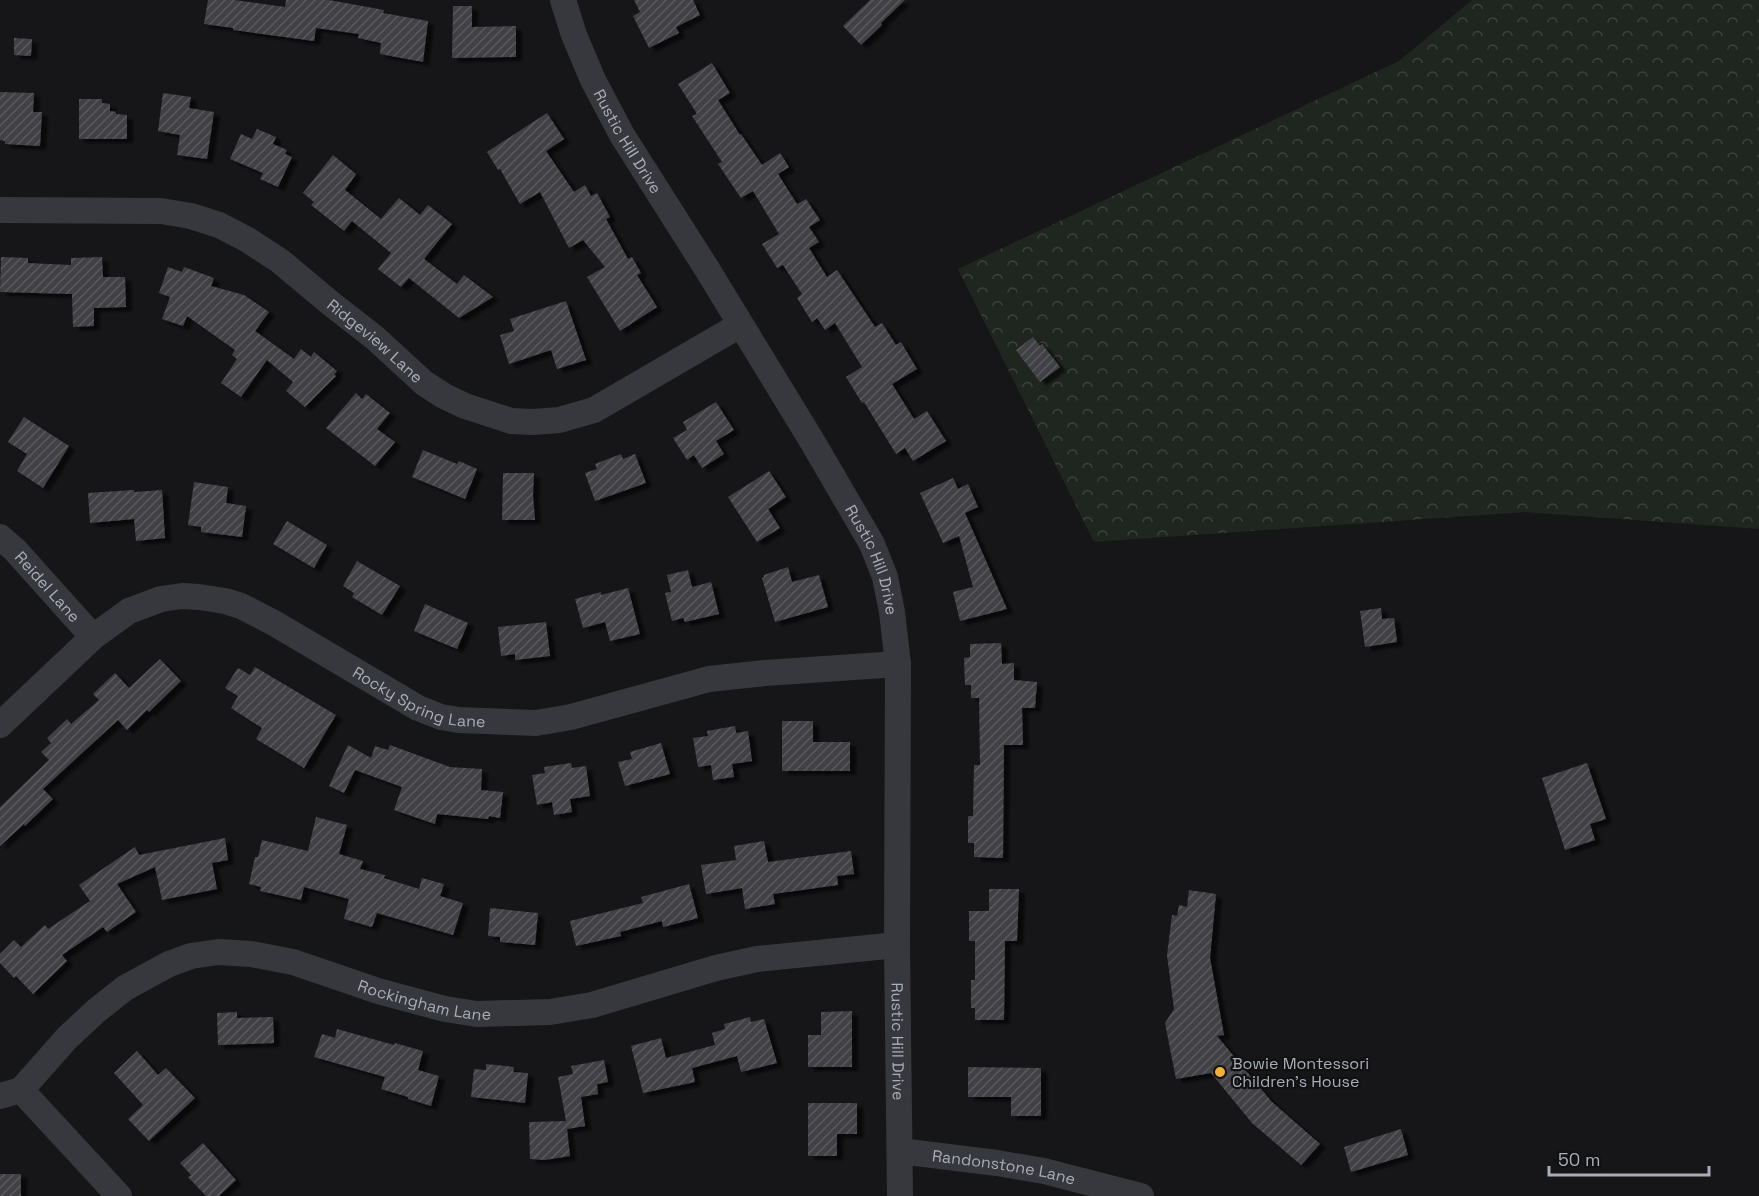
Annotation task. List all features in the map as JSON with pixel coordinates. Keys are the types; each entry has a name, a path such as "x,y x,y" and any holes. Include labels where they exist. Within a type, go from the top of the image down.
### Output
{"street":[{"name":"Rustic Hill Drive","path":"563,0 574,35 593,80 622,135 812,441 872,544 885,577 891,603 898,664 897,945 900,1196"},
{"name":"Ridgeview Lane","path":"0,210 161,212 191,216 219,225 248,240 280,261 375,338 424,383 465,406 511,421 559,420 594,410 740,325"},
{"name":"Reidel Lane","path":"0,537 15,550 93,637"},
{"name":"Rocky Spring Lane","path":"0,725 93,637 129,611 154,600 182,596 225,601 241,606 418,708 441,717 459,720 536,723 571,717 709,679 898,664"},
{"name":"Rockingham Lane","path":"10,1093 96,1011 125,988 169,964 191,956 218,952 251,954 283,960 378,991 445,1009 477,1014 550,1012 592,1005 716,968 757,959 897,945"},
{"path":"10,1093 119,1196"},
{"name":"Randonstone Lane","path":"900,1151 997,1162 1044,1171 1141,1196"}],"green space":[{"path":"1472,0 1759,0 1759,529 1525,512 1094,542 958,269 1399,61"}],"building":[{"path":"208,0 234,0 285,7 286,0 329,0 428,21 423,62 380,54 381,43 358,38 359,34 316,28 314,41 204,24"},
{"path":"634,0 693,0 700,15 676,27 679,33 649,48 633,16 640,12"},
{"path":"870,0 905,0 861,45 843,26"},
{"path":"453,6 472,6 472,27 516,26 516,57 452,58"},
{"path":"14,38 32,39 31,56 14,55"},
{"path":"712,63 730,93 718,100 740,135 762,165 780,153 789,167 778,174 797,204 806,199 820,220 809,227 819,242 809,248 827,277 837,270 875,327 882,323 896,345 901,342 917,369 892,384 914,419 927,411 946,441 913,461 905,448 896,454 864,402 862,403 846,377 862,367 835,323 825,330 817,318 812,322 797,298 802,294 783,265 777,268 762,244 779,234 753,191 741,198 718,164 722,162 692,116 697,114 678,84"},
{"path":"0,92 34,93 33,112 42,112 40,146 5,144 5,141 0,140"},
{"path":"163,93 191,97 189,108 214,112 207,159 177,155 180,135 158,131"},
{"path":"79,99 102,99 102,103 110,104 110,111 127,115 127,139 79,139"},
{"path":"547,113 564,139 546,151 574,192 585,185 591,196 597,193 610,217 606,219 628,259 632,257 641,273 637,275 657,307 620,331 587,277 605,267 583,240 569,248 540,192 520,204 500,169 498,170 487,152"},
{"path":"257,129 276,137 273,144 287,150 285,154 292,157 278,187 260,179 263,173 230,159 241,134 252,139"},
{"path":"333,155 356,174 345,190 381,219 399,198 420,215 428,205 452,224 424,259 457,284 464,275 493,297 459,318 409,278 401,287 378,269 391,253 352,221 344,231 311,205 314,202 303,193"},
{"path":"1,257 28,258 28,263 71,265 71,258 102,257 103,277 125,277 126,307 94,308 94,326 73,327 72,294 0,292"},
{"path":"168,267 182,272 184,267 214,278 211,286 244,295 269,312 255,331 294,359 301,349 311,357 314,352 337,371 334,375 336,376 305,407 286,391 293,382 267,360 241,397 221,383 237,359 232,355 235,350 187,316 183,326 162,319 170,297 159,293"},
{"path":"566,301 586,360 557,369 551,350 509,364 500,335 514,331 510,319"},
{"path":"1033,337 1040,346 1042,344 1060,367 1040,382 1016,350"},
{"path":"356,393 362,399 366,394 390,413 377,429 395,442 375,466 326,428"},
{"path":"716,402 734,430 716,441 724,454 702,468 694,455 687,460 673,438 687,430 683,422"},
{"path":"24,417 69,446 43,488 17,471 27,454 8,442"},
{"path":"423,450 457,464 459,461 477,469 465,499 412,477"},
{"path":"621,454 623,459 635,454 646,483 595,501 585,473 597,469 595,464"},
{"path":"769,471 786,497 768,509 780,528 757,542 728,497"},
{"path":"503,473 534,473 535,520 502,520"},
{"path":"953,478 958,489 968,484 978,507 965,513 1007,609 960,621 953,592 973,587 959,536 943,543 920,493"},
{"path":"194,482 228,487 226,503 246,506 242,537 201,532 201,527 188,525"},
{"path":"134,490 134,492 162,490 165,538 136,541 134,519 90,523 88,493"},
{"path":"287,521 327,545 314,568 273,544"},
{"path":"357,561 400,586 382,615 352,597 354,593 343,586"},
{"path":"788,567 792,582 819,575 828,607 775,622 762,578 764,575"},
{"path":"688,570 692,587 711,582 719,614 685,622 683,618 672,621 665,593 671,592 667,575"},
{"path":"628,588 640,634 610,641 605,622 583,628 575,599"},
{"path":"425,604 468,623 457,649 414,631"},
{"path":"1381,608 1382,619 1394,618 1397,642 1365,647 1360,611"},
{"path":"546,622 550,656 515,660 515,654 501,656 498,627"},
{"path":"1001,643 1002,664 1014,663 1014,680 1037,682 1035,708 1022,708 1023,745 1004,745 1003,858 974,857 974,843 968,843 968,816 973,816 974,765 980,765 979,698 971,698 971,685 965,685 964,658 970,657 970,644"},
{"path":"160,659 181,681 127,730 118,720 43,789 53,799 0,846 0,807 49,760 41,752 51,743 47,738 67,719 71,724 99,700 93,694 115,673 129,688"},
{"path":"255,667 336,715 304,768 256,739 262,728 231,708 238,696 225,688 238,668 250,675"},
{"path":"782,721 813,721 813,742 850,742 850,771 782,771"},
{"path":"735,726 736,733 748,731 752,761 732,764 734,777 713,780 711,765 698,767 693,738 708,736 707,731"},
{"path":"661,743 670,774 625,786 618,762 632,759 630,752"},
{"path":"348,745 371,758 375,746 388,750 390,745 450,767 482,769 481,790 503,792 500,818 437,814 435,824 394,810 402,787 355,770 344,793 329,786"},
{"path":"571,763 572,768 586,766 590,796 570,799 572,812 554,815 552,802 537,805 532,775 545,773 544,767"},
{"path":"1587,763 1606,819 1590,824 1595,840 1565,850 1542,778"},
{"path":"316,817 347,825 339,854 363,861 360,869 385,875 384,878 419,889 422,878 444,884 440,896 463,903 453,935 377,913 372,927 344,919 349,899 304,887 301,900 260,891 261,887 249,884 255,857 258,857 262,840 308,851"},
{"path":"225,838 228,860 212,863 217,889 162,900 155,867 117,884 136,912 107,932 103,927 62,955 67,961 33,994 0,963 0,954 14,940 21,947 45,925 48,929 90,901 79,885 135,847 139,855"},
{"path":"764,841 768,862 851,851 854,874 837,876 838,885 773,894 775,904 745,909 742,888 706,894 701,865 736,860 734,846"},
{"path":"689,884 698,918 663,927 662,921 620,932 621,936 576,946 570,921 643,903 641,897"},
{"path":"989,889 1019,889 1017,941 1005,941 1004,1020 975,1020 975,1008 971,1008 971,980 975,980 975,941 969,941 969,911 989,911"},
{"path":"1189,890 1216,894 1210,958 1224,1035 1217,1036 1272,1102 1320,1144 1301,1165 1252,1123 1211,1073 1176,1079 1165,1023 1174,1009 1167,955 1172,915 1177,916 1179,905 1187,907"},
{"path":"490,908 538,913 535,945 500,942 500,937 488,936"},
{"path":"852,1011 852,1067 808,1067 808,1035 821,1035 821,1012"},
{"path":"237,1012 237,1018 273,1017 274,1043 218,1045 217,1013"},
{"path":"750,1017 751,1022 764,1019 777,1063 741,1072 737,1056 692,1068 695,1082 643,1093 631,1046 661,1038 666,1058 715,1045 712,1033 725,1029 724,1024"},
{"path":"337,1029 423,1051 418,1070 439,1076 431,1106 381,1089 385,1077 314,1057 322,1034 335,1038"},
{"path":"137,1051 158,1075 166,1068 195,1098 149,1141 128,1119 143,1105 114,1073"},
{"path":"604,1060 608,1082 597,1084 598,1094 581,1097 585,1126 567,1129 570,1156 545,1160 530,1159 529,1122 566,1121 558,1077 573,1074 571,1066"},
{"path":"486,1064 514,1067 513,1072 528,1073 525,1103 471,1097 474,1069 486,1070"},
{"path":"968,1067 1041,1068 1041,1116 1011,1116 1011,1097 968,1097"},
{"path":"808,1103 857,1103 857,1134 837,1134 837,1156 808,1156"},
{"path":"1401,1129 1408,1155 1351,1172 1344,1147"},
{"path":"203,1143 236,1180 219,1196 206,1196 188,1177 191,1175 180,1163"},
{"path":"0,1174 21,1174 21,1196 0,1196"}],"place":[{"name":"Bowie Montessori Children's House","path":"1220,1072"}]}
